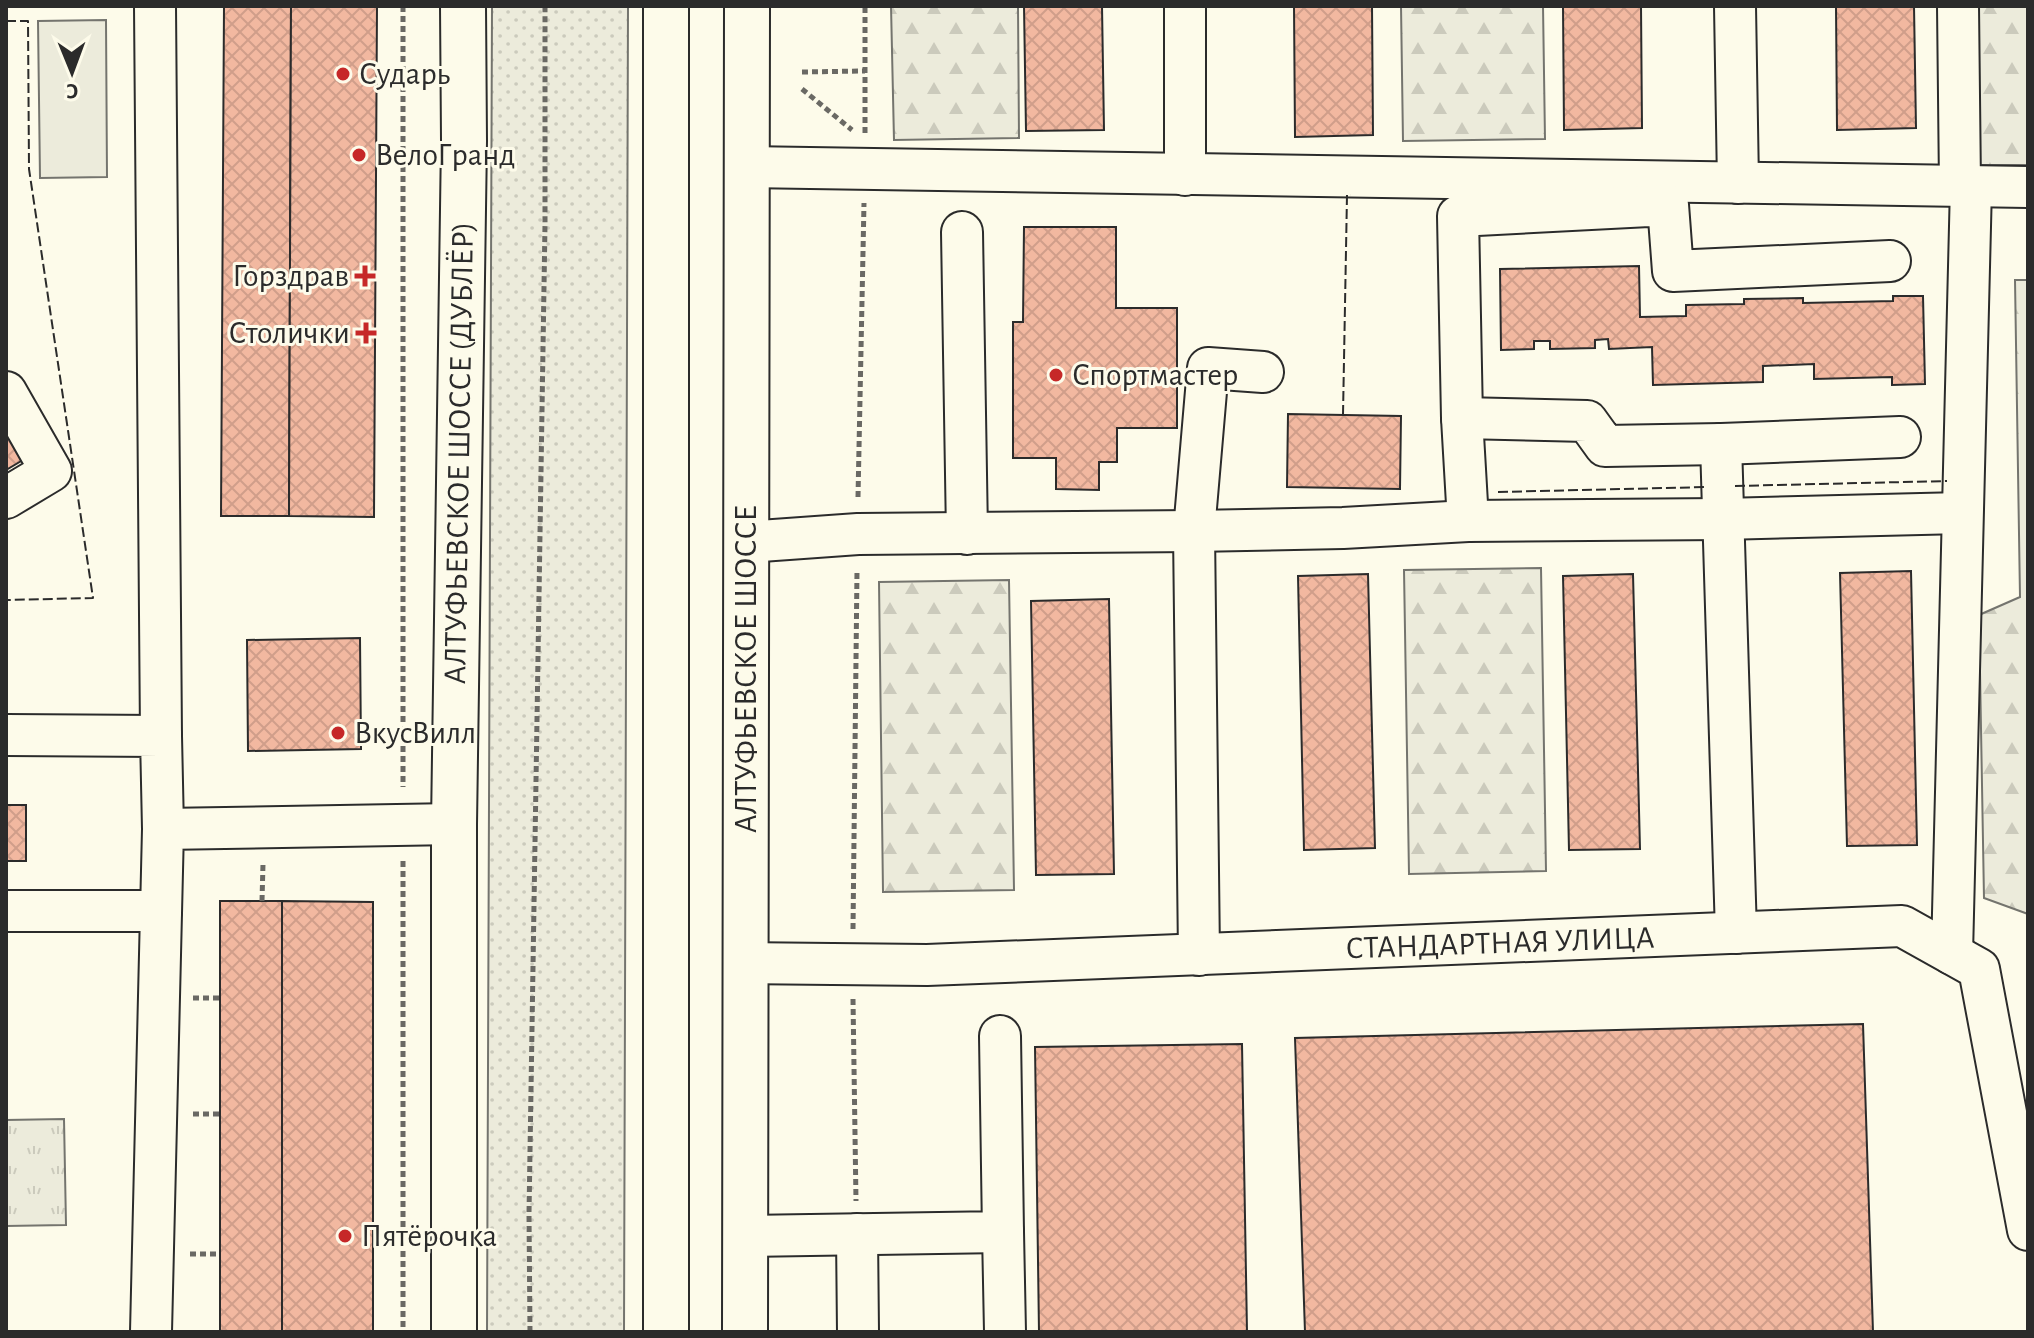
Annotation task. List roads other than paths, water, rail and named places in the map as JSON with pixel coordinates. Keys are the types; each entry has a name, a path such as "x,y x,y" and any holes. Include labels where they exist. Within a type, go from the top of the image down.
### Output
{"main road":[{"name":"АЛТУФЬЕВСКОЕ ШОССЕ (ДУБЛЁР)","path":"454,1332 454,824 464,141 463,6"},
{"path":"666,6 666,1332"},
{"name":"АЛТУФЬЕВСКОЕ ШОССЕ","path":"745,1332 747,6"}],"street":[{"path":"151,1332 163,829 155,6"},
{"path":"1185,6 1185,175"},
{"path":"1735,6 1738,183"},
{"path":"1952,954 1966,186 1958,6"},
{"path":"747,167 2028,187"},
{"path":"1468,521 1462,418 1458,216 1668,205 1673,271 1890,261"},
{"path":"962,232 967,534"},
{"path":"1199,955 1194,531 1208,368 1263,372"},
{"path":"6,392 51,471 6,498"},
{"path":"1462,418 1587,421 1605,446 1900,437"},
{"path":"1721,444 1736,933"},
{"path":"746,542 858,534 1194,531 1343,528 1468,521 1962,513"},
{"path":"6,735 161,736"},
{"path":"163,829 454,824"},
{"path":"6,911 161,911"},
{"name":"СТАНДАРТНАЯ УЛИЦА","path":"746,963 927,965 1902,926 1979,969 2028,1230"},
{"path":"1000,1036 1005,1332"},
{"path":"745,1236 1003,1232"},
{"path":"857,1234 858,1332"}],"place":[{"name":"Сударь","path":"343,74"},
{"name":"ВелоГранд","path":"359,155"},
{"name":"Горздрав","path":"365,276"},
{"name":"Столички","path":"366,333"},
{"name":"Спортмастер","path":"1056,375"},
{"name":"ВкусВилл","path":"338,733"},
{"name":"Пятёрочка","path":"345,1236"}]}
